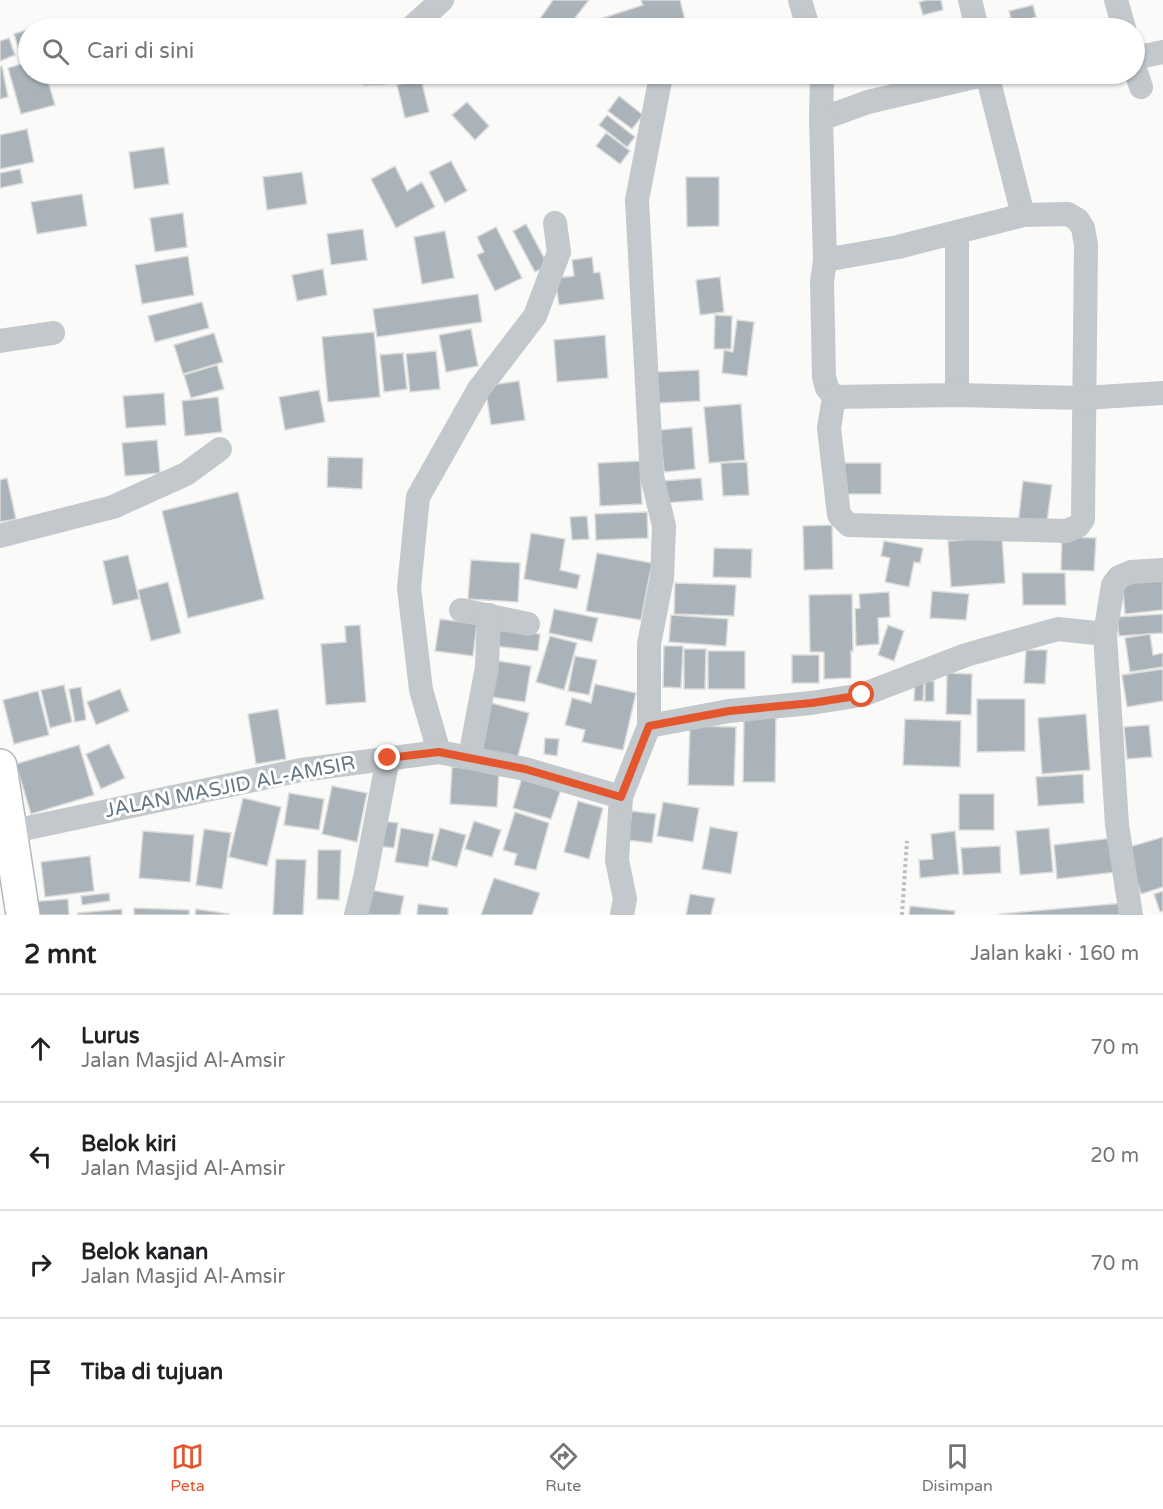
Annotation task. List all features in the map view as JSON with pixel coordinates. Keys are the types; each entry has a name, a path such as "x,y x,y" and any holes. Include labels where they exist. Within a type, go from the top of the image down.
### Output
{"main road":[{"path":"0,766 23,915"}],"street":[{"path":"418,15 442,0"},
{"path":"800,0 805,18"},
{"path":"970,0 974,18"},
{"path":"1116,0 1121,18"},
{"path":"1145,56 1163,52"},
{"path":"622,915 625,899 617,860 621,797 649,726 649,644 662,578 664,526 652,476 637,200 659,84"},
{"path":"822,84 825,260 822,282 824,377 827,388 834,397 829,428 839,515 849,525 1067,531 1078,526 1083,519 1086,245 1083,228 1078,220 1068,214 1023,215 898,247 825,260"},
{"path":"821,119 868,102 944,84"},
{"path":"990,84 1023,215"},
{"path":"439,752 422,690 409,588 417,497 479,389 535,316 559,252 555,223"},
{"path":"957,232 957,395"},
{"path":"0,341 53,333"},
{"path":"834,397 957,395 1084,398 1163,393"},
{"path":"0,536 113,507 186,474 220,449"},
{"path":"1131,915 1117,825 1105,633 1113,585 1119,577 1131,572 1163,570"},
{"path":"461,610 528,624"},
{"path":"470,757 487,667 489,615"},
{"path":"649,726 729,711 812,703 862,695 966,655 1058,629 1105,633"},
{"name":"JALAN MASJID AL-AMSIR","path":"9,832 301,770 439,752 525,769 621,797"},
{"path":"356,915 388,758"}],"path":[{"path":"902,915 907,841"}],"building":[{"path":"553,0 589,0 575,18 540,18"},
{"path":"641,0 680,0 684,18 603,18 643,5"},
{"path":"941,0 943,10 923,15 919,2"},
{"path":"1033,5 1036,17 1011,18 1009,11"},
{"path":"18,33 18,47 14,34"},
{"path":"9,38 15,55 0,61 0,41"},
{"path":"18,65 18,84 49,84 55,105 21,114 8,68"},
{"path":"2,66 8,97 0,99 0,67"},
{"path":"422,84 429,112 405,118 397,85"},
{"path":"619,96 643,115 632,129 608,111"},
{"path":"467,102 489,126 475,140 452,115"},
{"path":"607,115 635,137 627,147 599,125"},
{"path":"27,129 34,162 0,169 0,135"},
{"path":"606,133 630,151 620,164 596,146"},
{"path":"164,147 169,184 134,189 129,152"},
{"path":"451,161 467,191 445,203 429,172"},
{"path":"395,166 407,191 422,182 435,207 396,228 371,179"},
{"path":"20,169 23,183 0,188 0,173"},
{"path":"302,172 307,204 267,210 263,177"},
{"path":"686,177 719,177 719,226 687,227"},
{"path":"82,194 87,226 37,234 31,202"},
{"path":"183,213 187,247 155,252 150,218"},
{"path":"526,224 548,265 535,272 513,231"},
{"path":"496,227 522,278 495,291 477,255 484,252 477,237"},
{"path":"363,229 367,260 331,265 327,234"},
{"path":"445,231 454,278 422,284 414,237"},
{"path":"188,256 194,295 142,304 135,265"},
{"path":"592,257 594,273 600,272 604,299 559,305 555,278 574,276 572,260"},
{"path":"323,269 327,295 297,301 292,275"},
{"path":"720,277 724,312 700,315 696,280"},
{"path":"478,294 482,322 377,337 373,309"},
{"path":"202,302 209,328 155,342 148,316"},
{"path":"715,315 732,316 731,349 714,349"},
{"path":"737,320 754,322 747,376 722,373 724,350 733,352"},
{"path":"471,329 478,366 446,372 439,335"},
{"path":"374,332 380,397 328,402 322,337"},
{"path":"214,333 223,362 183,374 174,345"},
{"path":"605,335 608,378 557,382 554,340"},
{"path":"436,351 440,389 410,392 406,354"},
{"path":"403,353 407,389 384,392 380,355"},
{"path":"217,365 224,389 191,398 184,375"},
{"path":"699,370 700,401 659,403 657,372"},
{"path":"519,381 525,420 491,425 485,386"},
{"path":"319,390 325,422 285,430 279,397"},
{"path":"164,393 166,425 126,428 123,396"},
{"path":"218,397 222,432 185,436 182,401"},
{"path":"741,404 745,460 709,463 704,407"},
{"path":"692,427 695,469 664,472 660,430"},
{"path":"157,440 160,473 125,476 122,443"},
{"path":"328,457 363,458 362,489 327,487"},
{"path":"640,461 642,504 600,506 598,463"},
{"path":"747,462 749,495 723,496 721,463"},
{"path":"842,463 881,463 881,494 842,494"},
{"path":"7,478 16,519 0,522 0,480"},
{"path":"701,478 703,500 665,503 663,481"},
{"path":"1023,481 1052,485 1046,528 1018,525"},
{"path":"238,492 264,599 188,618 162,511"},
{"path":"647,512 648,538 596,540 595,514"},
{"path":"587,516 589,539 572,540 570,517"},
{"path":"832,525 833,569 804,570 803,526"},
{"path":"531,533 565,539 560,570 580,575 577,589 524,579"},
{"path":"1002,537 1005,583 951,587 948,541"},
{"path":"1062,537 1096,538 1094,571 1061,570"},
{"path":"884,541 923,548 920,563 914,562 909,587 885,582 890,558 881,556"},
{"path":"714,548 752,549 751,578 713,577"},
{"path":"597,553 652,563 641,620 586,611"},
{"path":"128,555 139,599 113,605 103,561"},
{"path":"471,560 520,563 518,602 468,599"},
{"path":"1022,573 1065,573 1066,605 1023,605"},
{"path":"1163,574 1163,610 1125,614 1122,578"},
{"path":"168,582 181,633 151,641 138,590"},
{"path":"675,583 736,585 734,616 674,614"},
{"path":"932,591 969,594 966,620 930,618"},
{"path":"889,592 890,617 878,618 879,644 856,646 855,609 860,608 859,594"},
{"path":"852,594 851,678 824,679 824,652 810,652 809,595"},
{"path":"554,609 598,618 592,642 549,633"},
{"path":"1163,614 1163,633 1119,636 1117,617"},
{"path":"671,615 728,619 726,646 669,642"},
{"path":"440,619 477,624 473,656 435,651"},
{"path":"360,625 366,702 326,705 321,644 346,642 345,626"},
{"path":"888,625 904,631 894,661 878,655"},
{"path":"495,630 540,634 538,651 494,646"},
{"path":"1150,634 1153,655 1163,653 1163,667 1130,672 1125,638"},
{"path":"550,636 577,643 564,690 536,682"},
{"path":"664,646 683,646 681,688 663,687"},
{"path":"684,649 706,649 705,689 684,689"},
{"path":"1026,650 1047,650 1045,684 1024,683"},
{"path":"708,651 745,651 745,689 708,689"},
{"path":"792,655 819,655 819,683 792,683"},
{"path":"575,656 597,660 589,695 568,691"},
{"path":"491,660 531,666 525,702 485,696"},
{"path":"1163,669 1163,701 1127,707 1122,675"},
{"path":"947,673 972,674 971,715 946,714"},
{"path":"915,680 924,680 923,701 914,701"},
{"path":"925,681 934,681 934,701 925,702"},
{"path":"595,684 636,693 623,750 582,742 585,730 565,725 572,698 591,703"},
{"path":"64,685 72,722 50,728 41,690"},
{"path":"81,687 86,720 75,722 69,689"},
{"path":"120,689 129,711 96,725 87,702"},
{"path":"38,691 49,735 14,744 3,700"},
{"path":"977,699 1025,699 1025,751 977,752"},
{"path":"491,703 529,713 516,764 478,754"},
{"path":"278,709 286,759 256,764 248,714"},
{"path":"1086,714 1090,770 1042,774 1038,718"},
{"path":"744,715 776,716 775,782 743,782"},
{"path":"905,719 961,721 960,767 903,765"},
{"path":"1149,725 1152,757 1127,759 1124,727"},
{"path":"690,726 736,727 734,786 688,785"},
{"path":"545,738 559,739 557,756 544,754"},
{"path":"109,744 125,778 101,789 86,754"},
{"path":"79,745 94,795 31,814 16,764"},
{"path":"452,767 499,770 497,807 450,804"},
{"path":"524,771 563,783 551,819 513,808"},
{"path":"1083,774 1084,803 1038,806 1036,777"},
{"path":"332,786 367,793 357,842 322,834"},
{"path":"289,793 324,799 319,830 284,825"},
{"path":"959,794 994,794 994,830 959,830"},
{"path":"243,798 281,807 267,866 229,857"},
{"path":"578,801 603,808 589,859 564,852"},
{"path":"663,802 699,808 693,842 657,836"},
{"path":"632,811 656,814 652,843 627,840"},
{"path":"515,812 549,823 536,870 514,865 517,854 503,850"},
{"path":"381,821 398,823 394,848 377,846"},
{"path":"474,821 501,830 492,857 465,849"},
{"path":"710,827 738,832 731,874 702,869"},
{"path":"401,828 434,834 428,867 395,862"},
{"path":"440,828 466,835 457,867 431,860"},
{"path":"1049,828 1053,872 1020,875 1016,831"},
{"path":"204,829 231,833 222,889 196,885"},
{"path":"143,831 194,835 190,882 139,878"},
{"path":"955,831 959,874 920,878 919,860 933,859 931,834"},
{"path":"1163,837 1163,887 1141,894 1126,848"},
{"path":"1112,838 1116,872 1057,879 1054,845"},
{"path":"1000,846 1001,873 963,875 961,848"},
{"path":"318,850 341,850 339,900 317,899"},
{"path":"90,856 94,891 45,897 41,862"},
{"path":"276,859 306,860 303,915 273,915"},
{"path":"494,878 540,893 532,915 481,915"},
{"path":"365,889 404,896 400,915 361,915"},
{"path":"1163,891 1163,911 1160,912 1154,894"},
{"path":"109,893 110,901 82,905 81,896"},
{"path":"690,894 715,898 711,915 686,915"},
{"path":"68,899 69,915 30,915 29,902"},
{"path":"1124,903 1125,915 1000,915 1000,914"},
{"path":"418,904 448,908 448,915 417,915"},
{"path":"910,906 955,911 954,915 909,915"},
{"path":"134,908 189,910 189,915 134,915"},
{"path":"122,909 122,915 78,915 78,913"},
{"path":"196,909 229,914 229,915 195,915"}],"route":[{"path":"388,758 439,752 470,757 525,769 621,797 649,726 729,711 812,703 862,695"}]}
